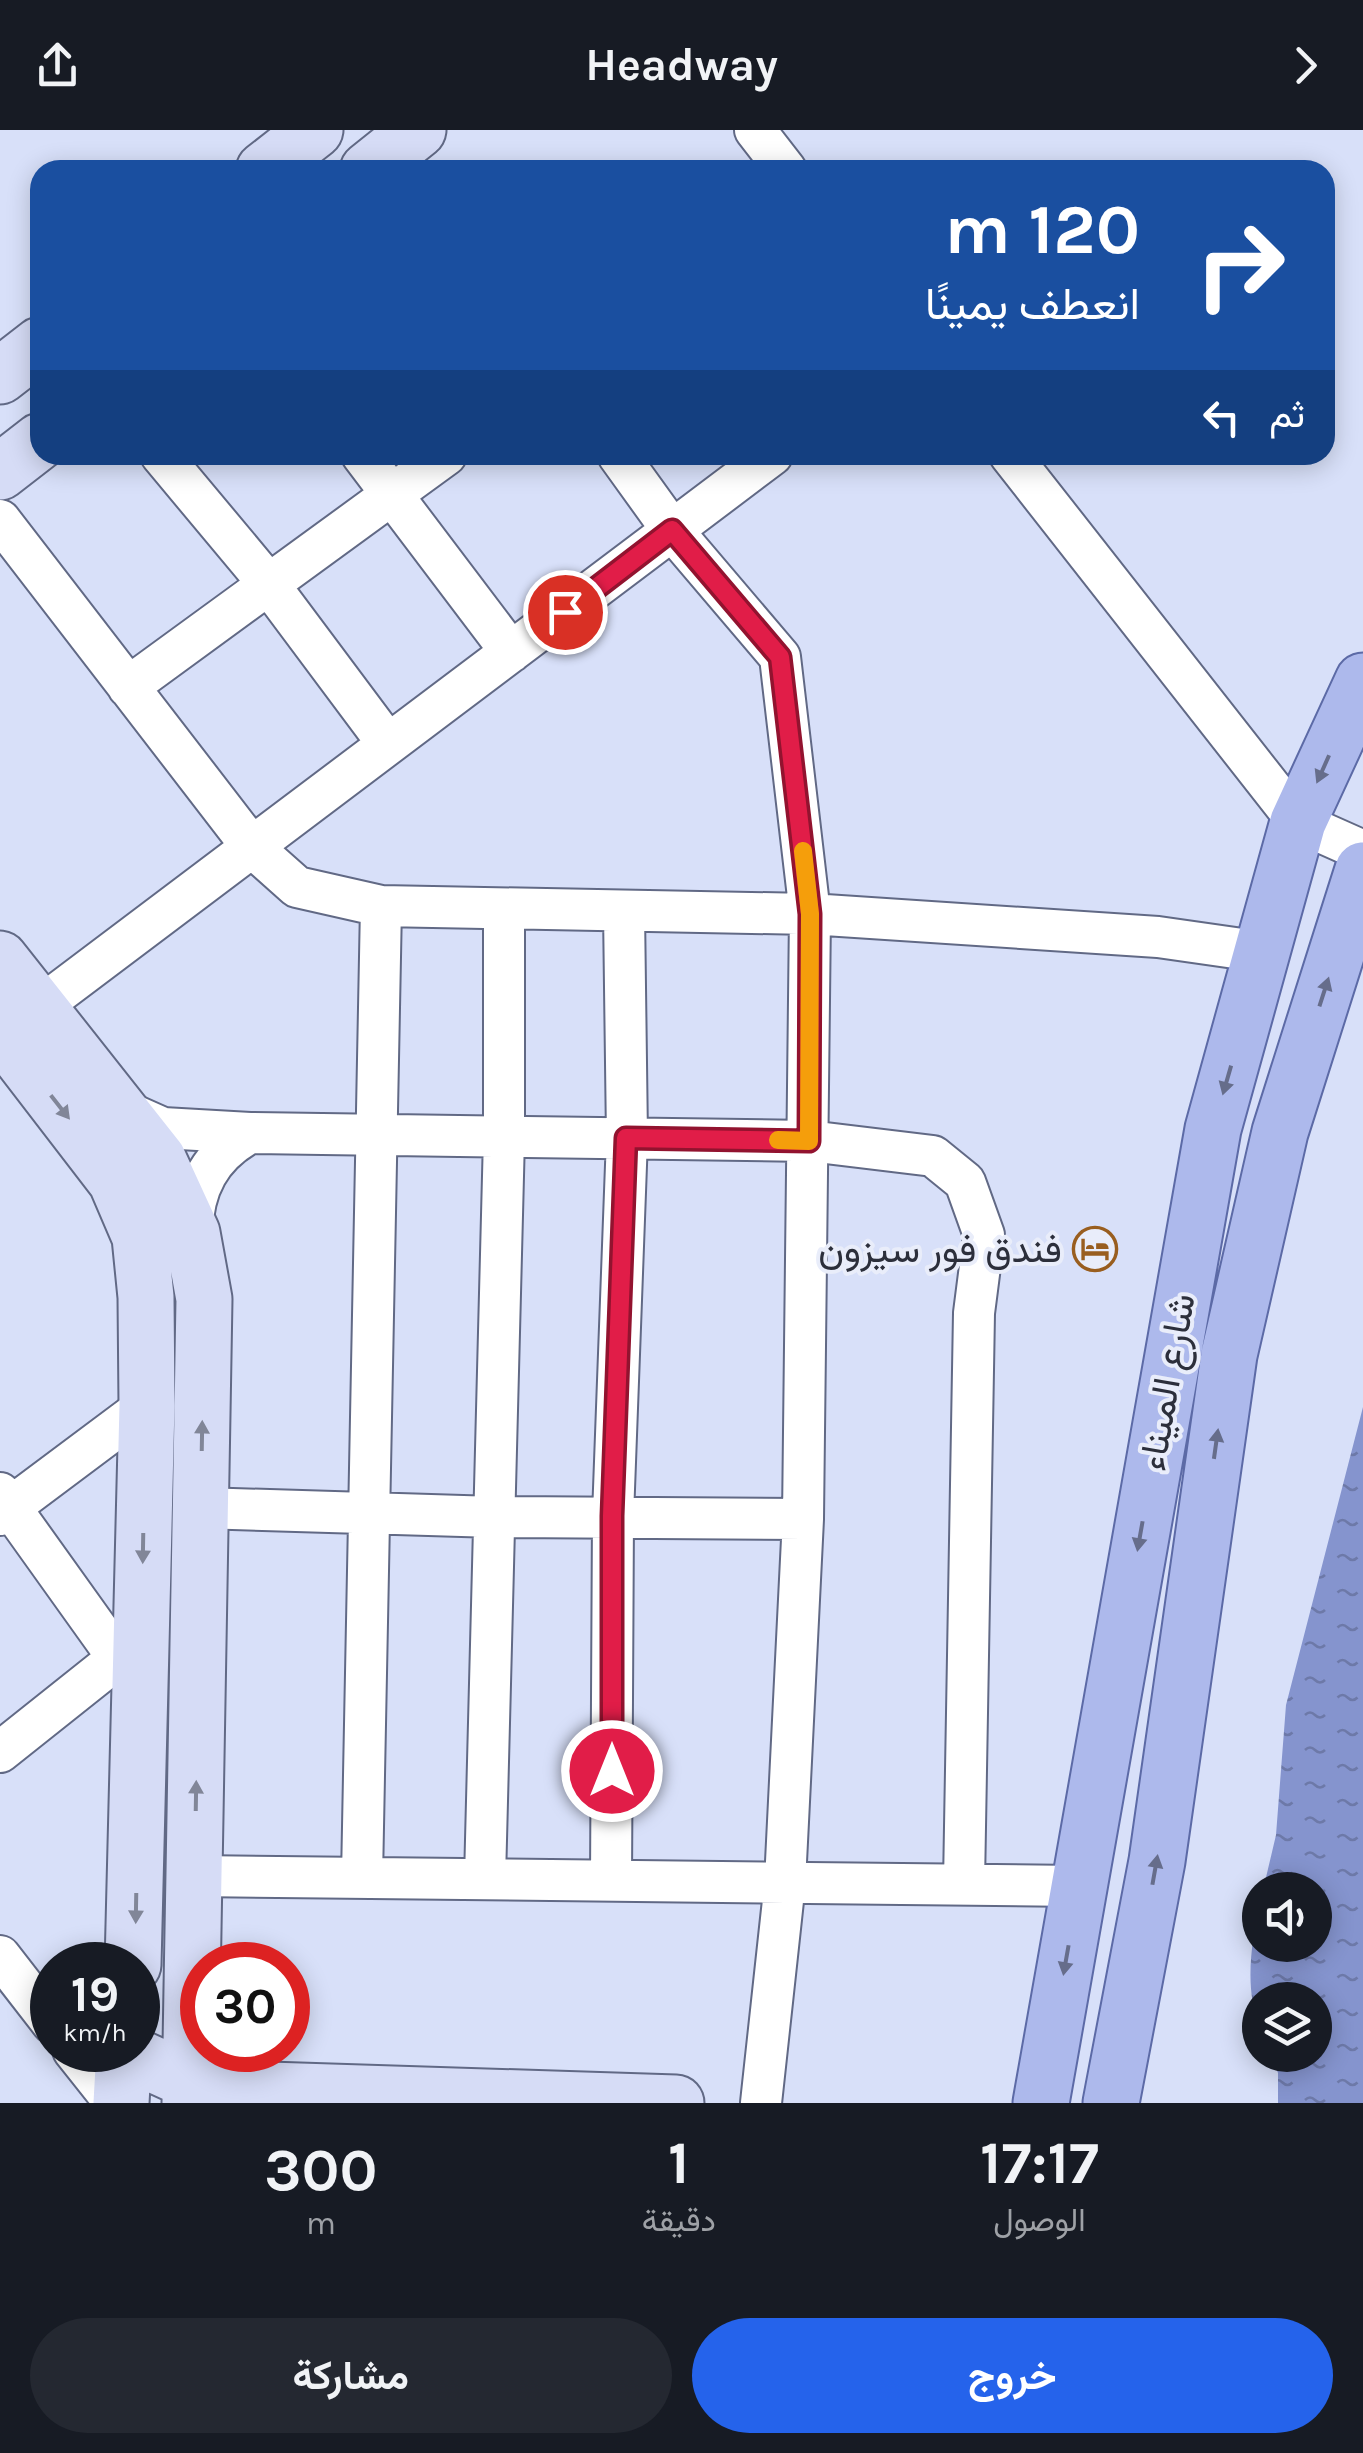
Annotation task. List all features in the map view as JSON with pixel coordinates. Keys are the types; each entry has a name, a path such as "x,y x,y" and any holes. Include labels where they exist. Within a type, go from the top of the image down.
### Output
{"main road":[{"path":"277,160 316,130"},
{"path":"0,376 30,352"},
{"path":"0,472 30,449"},
{"name":"شارع الميناء","path":"1041,2103 1214,1129 1298,822 1363,681"},
{"path":"1111,2103 1157,1861 1229,1355 1280,1132 1363,870"},
{"path":"0,958 11,1027 116,1180 140,1237 146,1297 147,1405 129,1649 133,1942"},
{"path":"11,1027 117,1107 158,1159 192,1234 204,1298 190,2092"},
{"path":"118,2103 121,2072"},
{"path":"158,2072 190,2092 240,2089 676,2103"}],"street":[{"path":"755,130 778,160"},
{"path":"170,465 267,582 388,744"},
{"path":"370,465 511,652"},
{"path":"128,687 267,582 395,496 434,465"},
{"path":"625,465 672,530 780,657 810,914 803,1519 784,1882 761,2103"},
{"path":"11,1027 759,465"},
{"path":"1018,465 1298,822 1363,850"},
{"path":"0,520 252,847 297,887 381,906 810,914 1158,937 1263,952"},
{"path":"362,1878 381,906"},
{"path":"485,1878 504,1137 504,909"},
{"path":"612,1880 612,1516 626,1138 624,910"},
{"path":"117,1107 163,1128 250,1133 809,1141 933,1156 965,1182 984,1236 974,1313 964,1884"},
{"path":"192,1234 193,1204 210,1167 226,1147 250,1133"},
{"path":"0,1752 129,1649 4,1505 147,1405"},
{"path":"201,1508 495,1517 803,1519"},
{"path":"194,1876 1080,1886"},
{"path":"0,1955 27,2003"},
{"path":"92,2072 118,2103"}],"water":[{"path":"1363,1407 1363,2103 1278,2103 1278,2072 1332,2072 1332,1982 1251,1982 1252,1962 1332,1962 1332,1872 1267,1872 1276,1835 1286,1705"}],"slow traffic":[{"path":"778,1140 809,1141 810,914 803,851"}],"place":[{"name":"فندق فور سيزون","path":"1095,1249"}],"route":[{"path":"565,612 672,530 780,657 810,914 809,1141 626,1138 612,1516 612,1771"}]}
